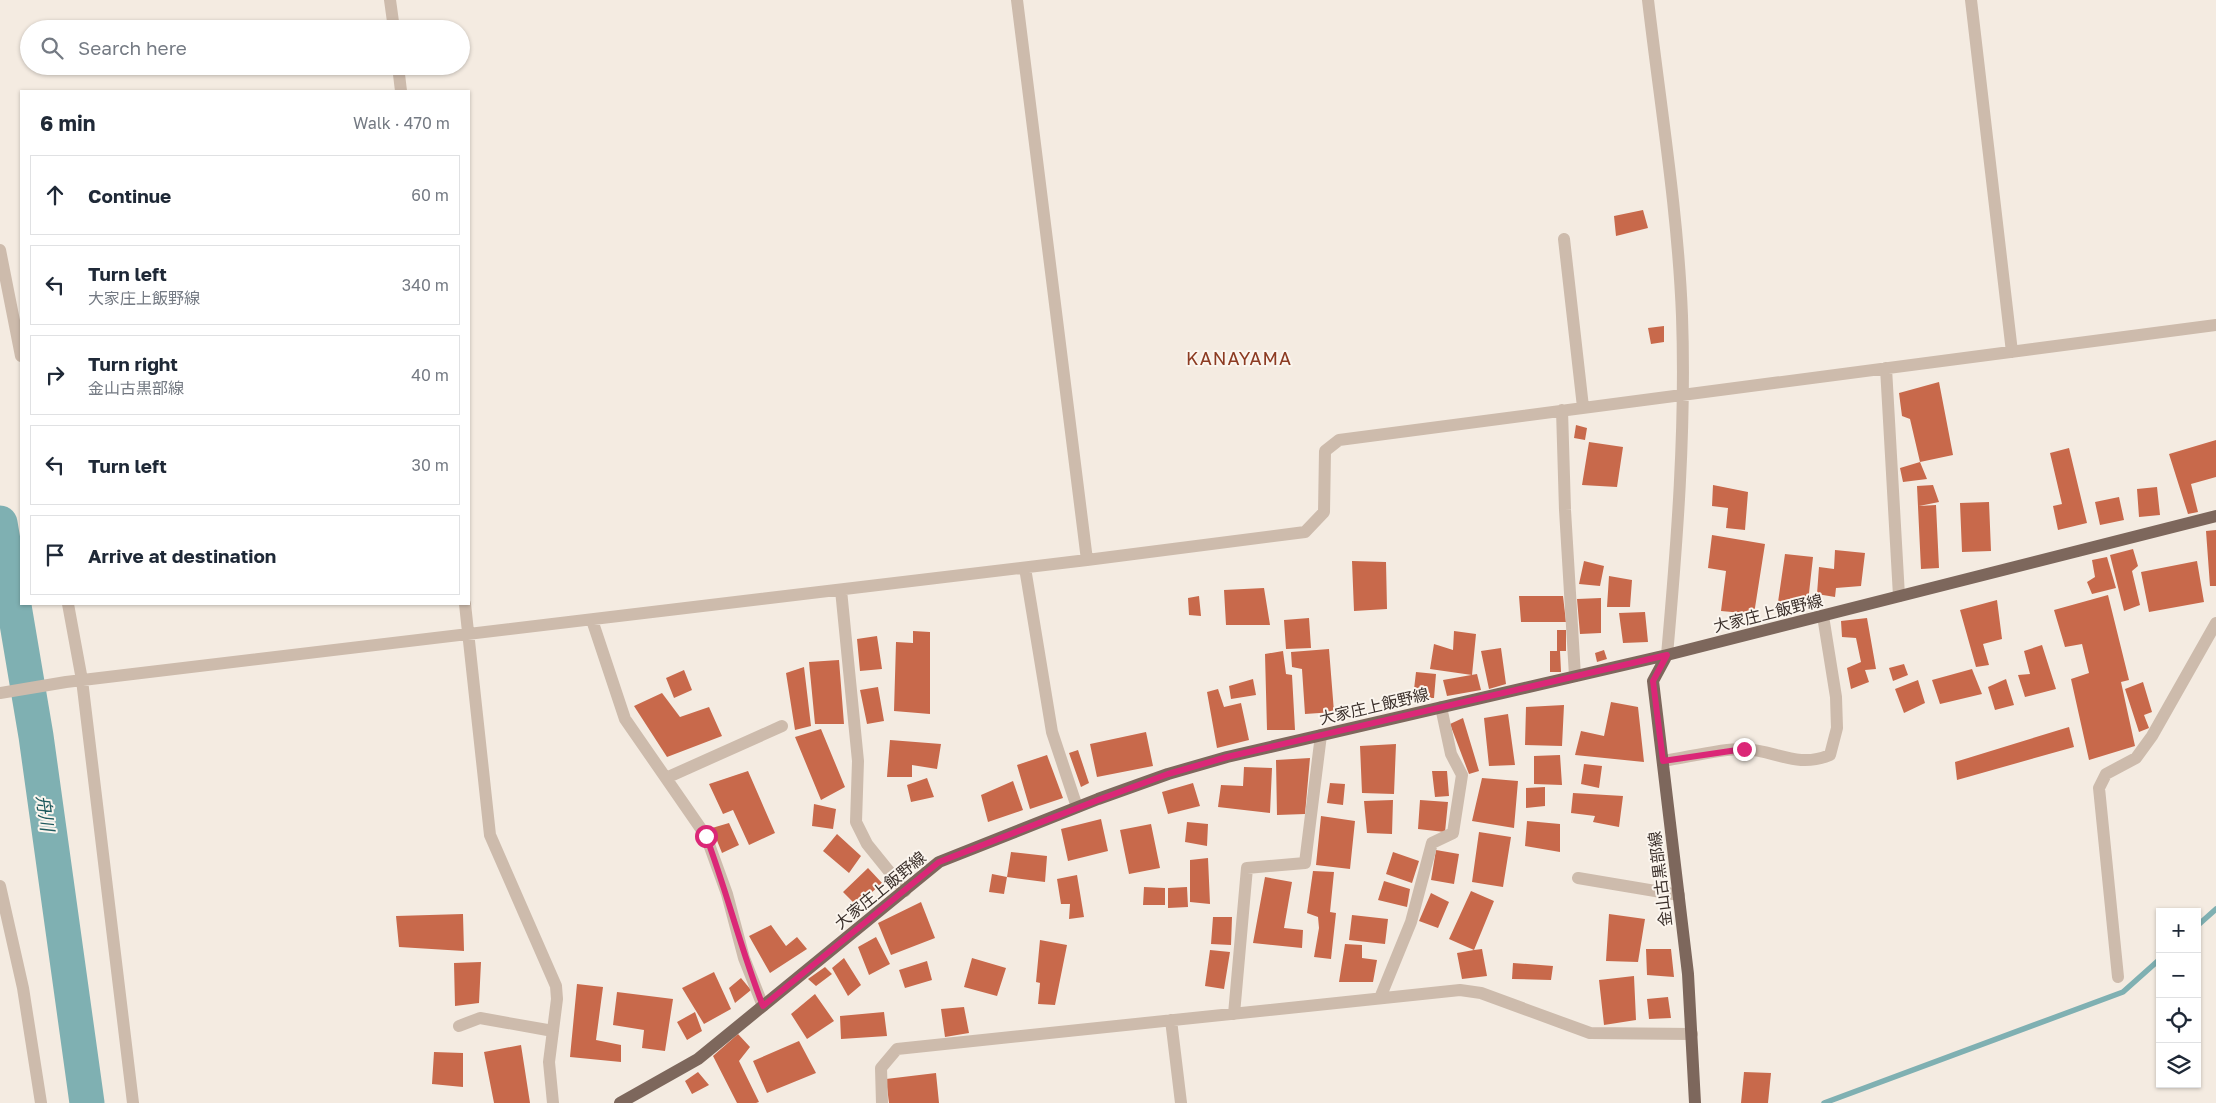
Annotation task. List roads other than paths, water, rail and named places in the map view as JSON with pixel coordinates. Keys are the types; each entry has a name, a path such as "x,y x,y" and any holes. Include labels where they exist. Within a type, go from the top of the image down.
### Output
{"main road":[{"name":"大家庄上飯野線","path":"620,1103 698,1059 939,862 1077,807 1176,772 1227,757 1667,655 2216,516"},
{"name":"金山古黒部線","path":"1667,655 1653,681 1679,894 1692,1034 1695,1103"}],"street":[{"path":"390,0 393,20"},
{"path":"1017,0 1087,560"},
{"path":"1648,0 1677,248 1682,314 1684,394 1667,655"},
{"path":"1971,0 2012,352"},
{"path":"399,75 401,90"},
{"path":"1564,238 1583,407"},
{"path":"0,250 20,351"},
{"path":"0,693 82,680 1025,568 1305,532 1324,512 1325,451 1339,440 2216,326"},
{"path":"1886,368 1899,596"},
{"path":"1562,410 1565,510 1575,676"},
{"path":"1025,568 1052,732 1077,807"},
{"path":"841,590 858,761 856,822 867,844 904,891"},
{"path":"68,605 82,680 133,1103"},
{"path":"465,605 490,835 556,986 549,1062 553,1103"},
{"path":"1663,761 1744,749 1794,760 1816,761 1830,755 1837,728 1836,697 1823,616"},
{"path":"592,620 625,720 706,836 727,894 744,958 763,1006"},
{"path":"2118,977 2099,788 2106,774 2136,758 2152,736 2216,623"},
{"path":"1380,998 1411,922 1432,842 1453,833 1462,775 1451,754 1441,707"},
{"path":"666,778 782,726"},
{"path":"1234,1014 1247,868 1305,863 1321,735"},
{"path":"1578,878 1679,894"},
{"path":"0,886 23,988 41,1103"},
{"path":"882,1103 881,1068 897,1049 1460,990 1481,993 1590,1033 1692,1034"},
{"path":"459,1026 480,1018 553,1031"},
{"path":"1171,1020 1181,1103"}],"waterway":[{"name":"舟川","path":"0,523 36,736 87,1103"},
{"path":"2201,922 2216,909"},
{"path":"1824,1103 2123,992 2156,963"}],"district":[{"name":"KANAYAMA","path":"1239,358"}]}
